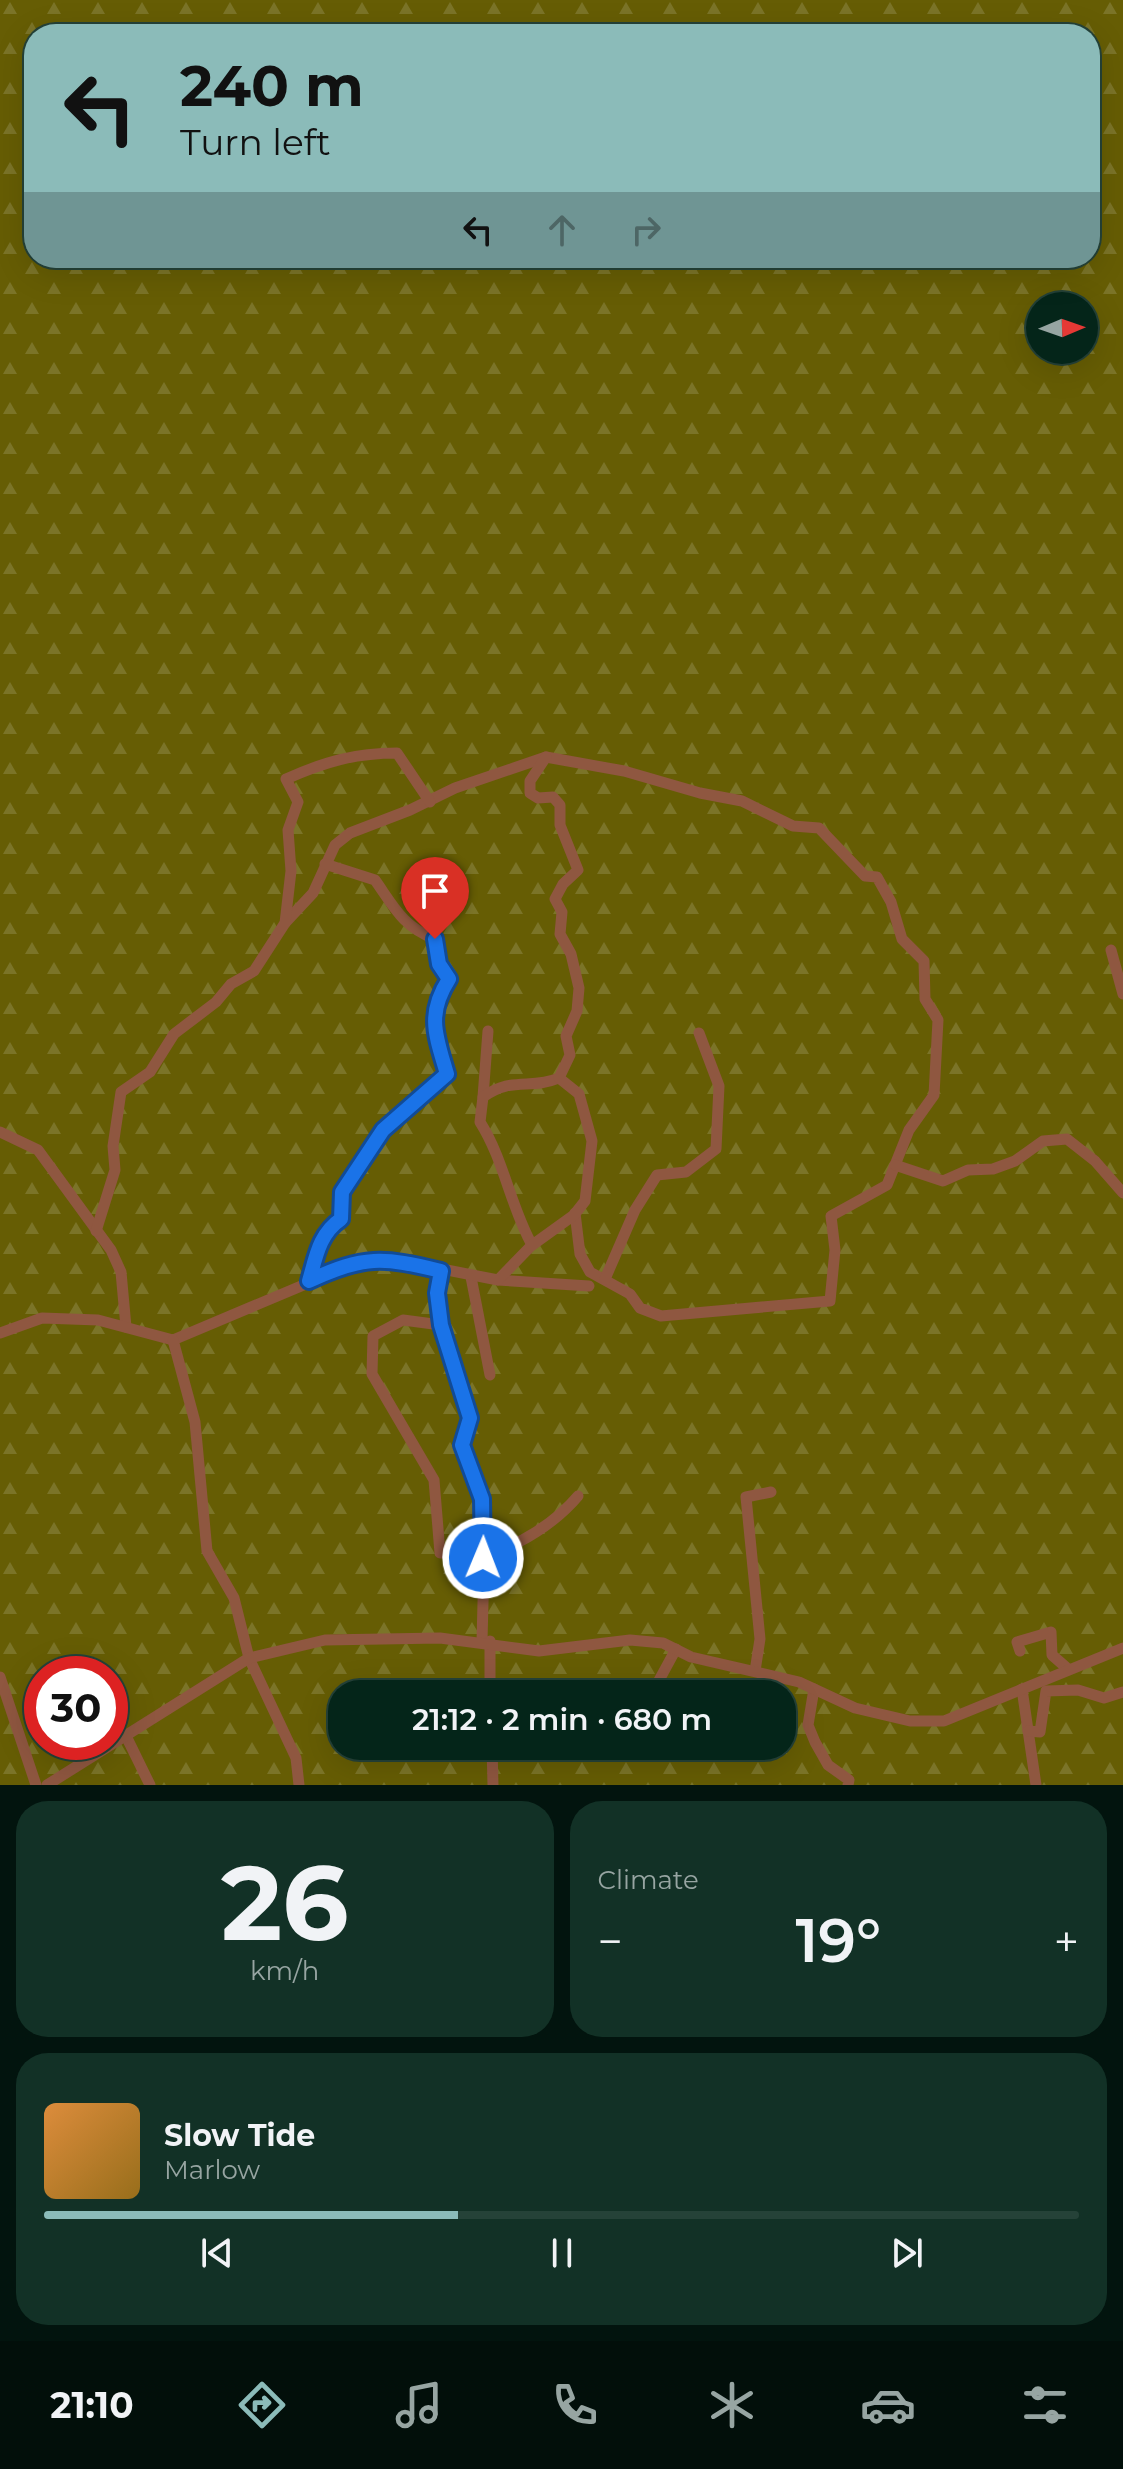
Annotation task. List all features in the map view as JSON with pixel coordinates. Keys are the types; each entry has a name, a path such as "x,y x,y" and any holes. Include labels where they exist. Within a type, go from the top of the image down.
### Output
{"street":[{"path":"285,923 291,871 288,830 298,802 286,779 323,762 349,755 397,753 430,802"},
{"path":"483,1097 499,1086 518,1082 544,1084 559,1078 570,1055 566,1036 577,1011 579,988 571,954 560,934 562,912 555,899 563,884 578,870 560,825 560,805 553,797 538,798 530,793 530,781 546,757"},
{"path":"96,1231 115,1170 113,1146 121,1092 150,1072 174,1034 216,1002 231,984 254,971 285,923 313,893 335,845 350,833 430,802 455,788 546,757 624,771 700,793 742,801 793,826 819,828 865,876 877,877 891,902 902,939 924,961 925,999 938,1020 934,1095 909,1130 887,1185 831,1216 835,1250 830,1301 661,1316 640,1308 630,1294 590,1272 580,1254 575,1213"},
{"path":"309,1281 319,1243 330,1226 341,1219 342,1192 383,1130 447,1074 434,1024 436,999 449,979 439,964 435,939 413,931 398,917 375,880 325,864"},
{"path":"1111,950 1123,994"},
{"path":"488,1031 480,1122 497,1149 509,1197 532,1245"},
{"path":"605,1279 635,1210 657,1175 686,1172 716,1149 719,1086 699,1033"},
{"path":"498,1280 532,1245 575,1213 585,1201 592,1141 579,1094 559,1078"},
{"path":"0,1132 38,1150 96,1231 121,1272 126,1327"},
{"path":"895,1165 943,1181 968,1170 993,1169 1015,1161 1043,1141 1067,1139 1095,1161 1123,1193"},
{"path":"0,1333 42,1318 98,1320 173,1340 227,1320 309,1281 363,1260 401,1261 471,1277 589,1286"},
{"path":"441,1271 437,1293 441,1325 470,1418 462,1445 482,1499 489,1680"},
{"path":"471,1277 490,1375"},
{"path":"441,1325 403,1320 373,1336 372,1374 434,1480 440,1553 484,1554 535,1533 578,1496"},
{"path":"173,1340 195,1422 207,1551 234,1598 249,1658 296,1758 299,1785"},
{"path":"755,1671 760,1639 746,1497 771,1492"},
{"path":"1020,1651 1017,1642 1051,1632 1052,1655 1068,1669"},
{"path":"128,1735 249,1658 325,1640 440,1638 486,1641 539,1651 630,1640 663,1643 691,1657 755,1671 814,1689 855,1708 910,1721 944,1721 1123,1648"},
{"path":"659,1680 676,1649"},
{"path":"0,1677 36,1785"},
{"path":"814,1689 808,1725 822,1756 849,1780 848,1785"},
{"path":"1022,1689 1036,1785"},
{"path":"1028,1731 1040,1732 1046,1691 1078,1690 1104,1698 1123,1692"},
{"path":"128,1740 150,1785"},
{"path":"47,1785 87,1760"},
{"path":"492,1760 493,1785"}],"green space":[{"path":"0,0 1123,0 1123,1785 0,1785"}],"route":[{"path":"435,939 439,964 449,979 436,999 434,1024 447,1074 383,1130 351,1177 342,1192 341,1219 330,1226 319,1243 309,1281 343,1265 363,1260 401,1261 441,1271 437,1293 441,1325 470,1418 462,1445 482,1499 485,1526 483,1558"}]}
